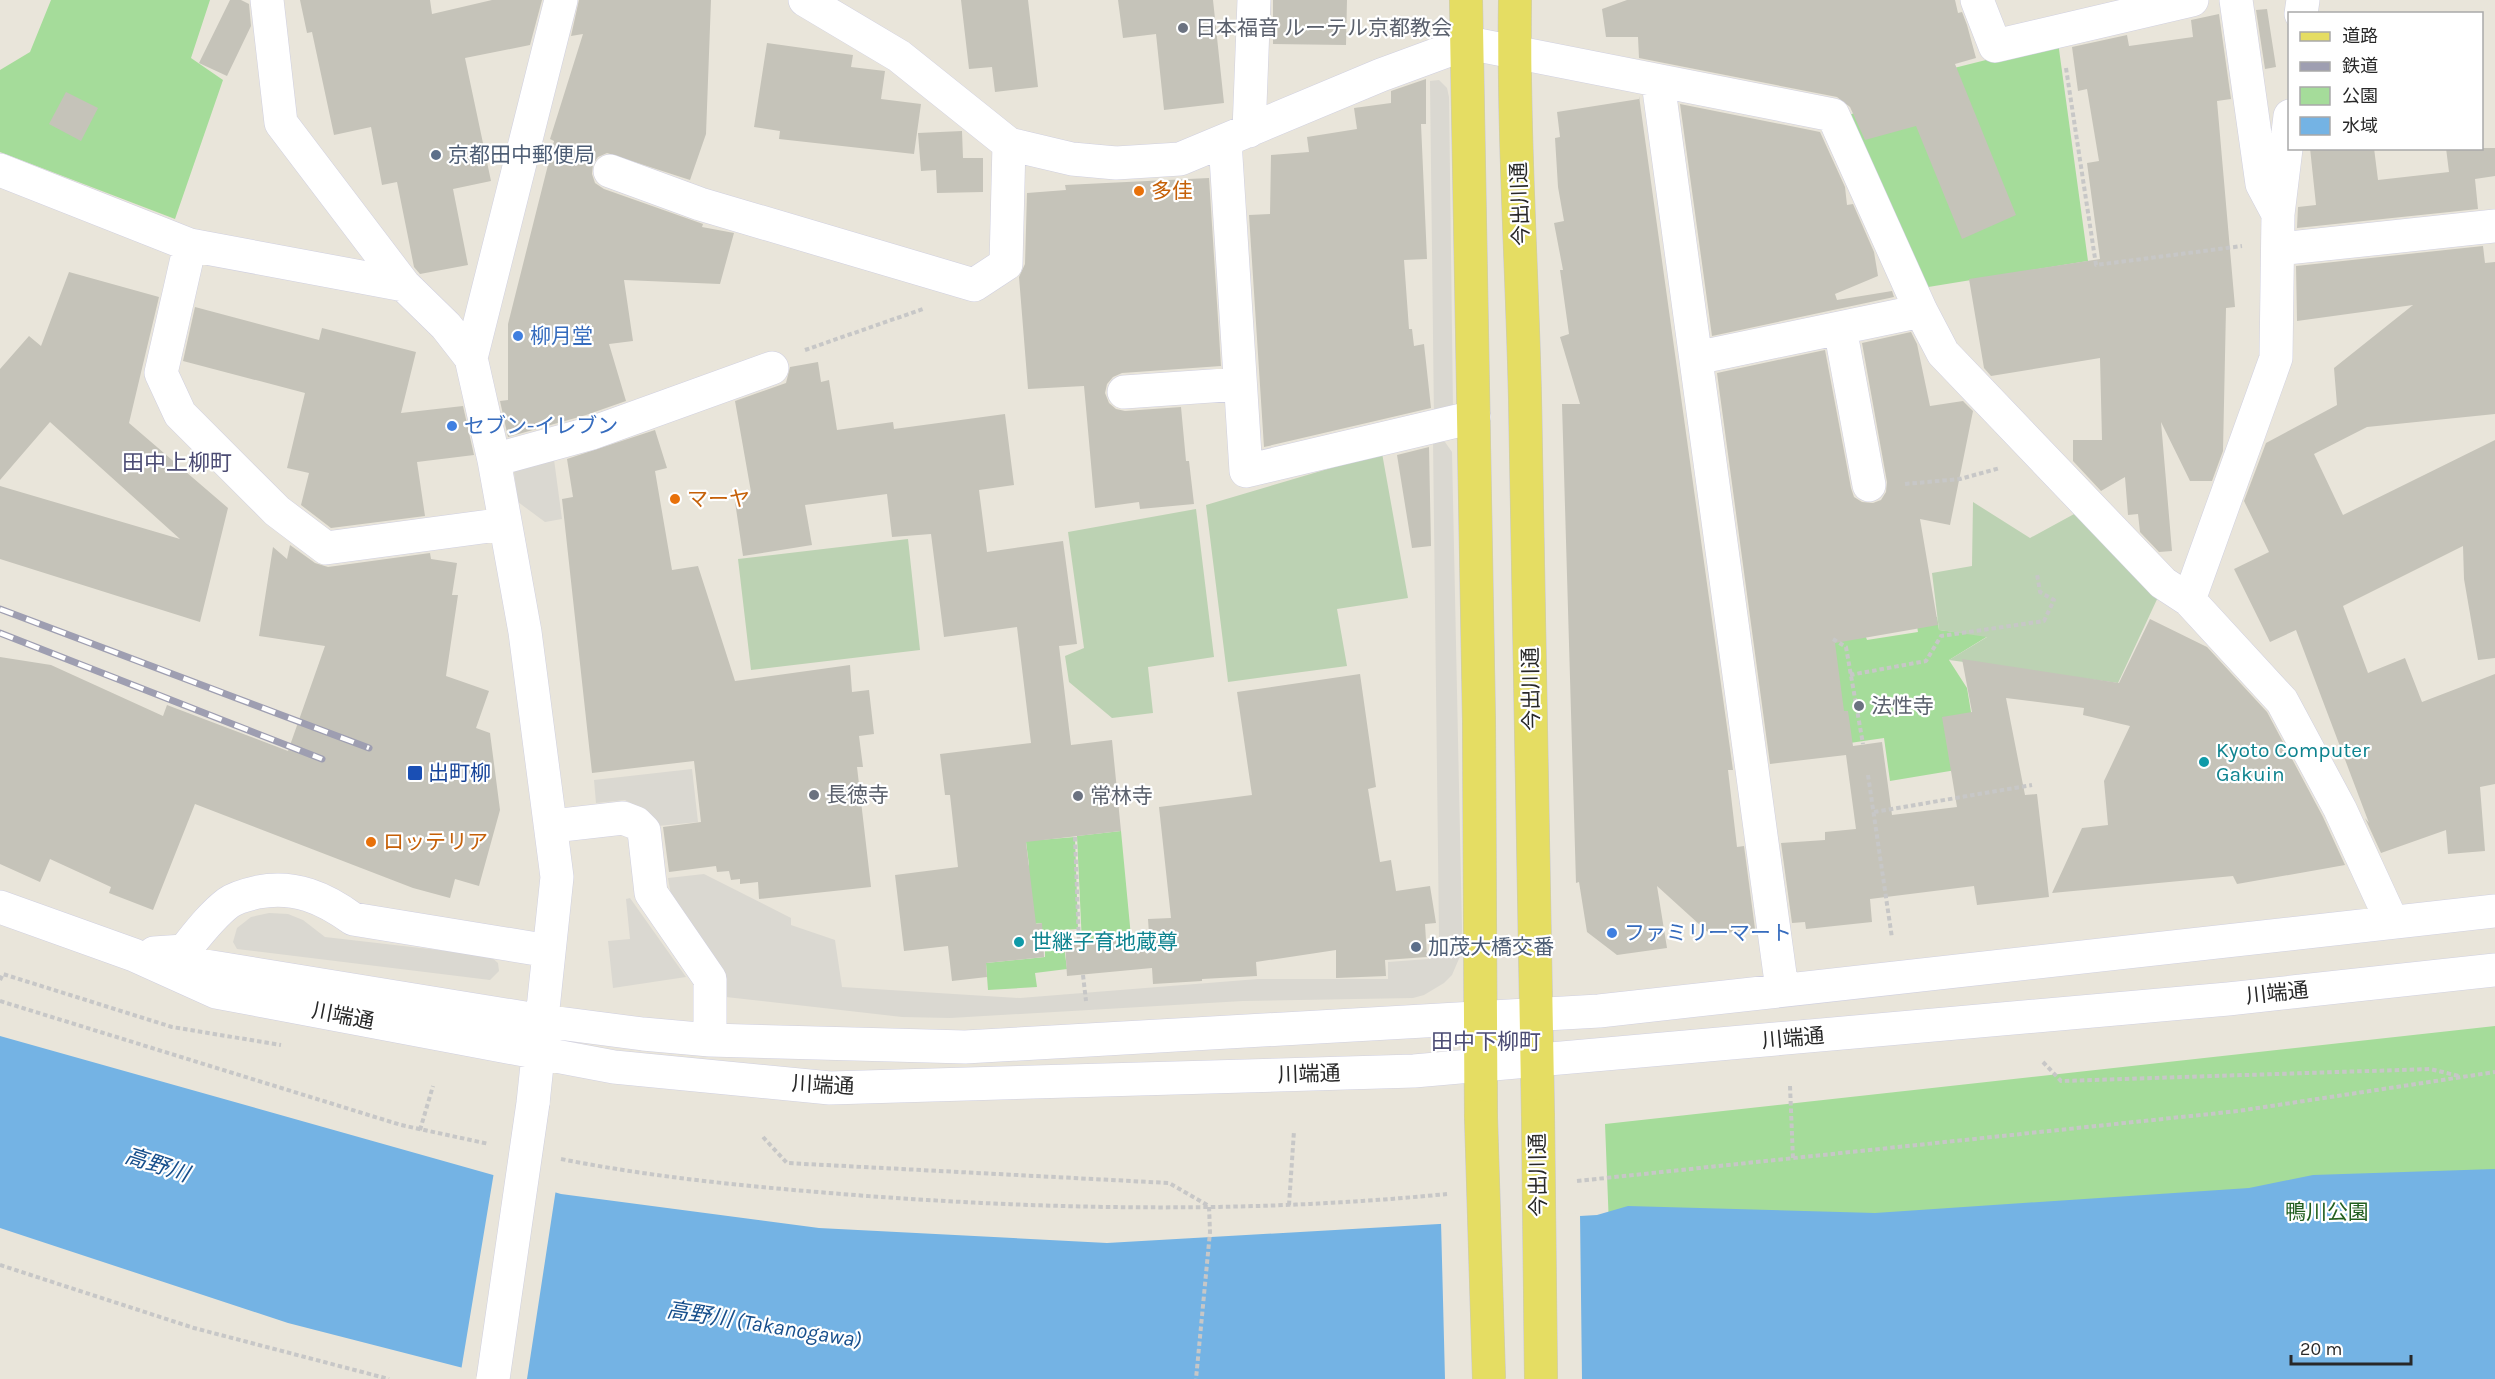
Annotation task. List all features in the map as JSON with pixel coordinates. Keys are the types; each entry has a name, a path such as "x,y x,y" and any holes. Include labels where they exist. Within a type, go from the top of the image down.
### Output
{"main road":[{"path":"1466,0 1474,417 1481,1117 1489,1379"},
{"name":"今出川通","path":"1515,0 1514,53 1521,219 1541,1379"}],"street":[{"path":"267,0 281,123 404,285 446,326 471,358 494,460 525,632 553,826 557,877 540,1054 494,1379"},
{"path":"471,358 561,0"},
{"path":"805,0 899,56 1009,144 1072,159 1116,163 1180,159 1381,75 1468,43 1833,115 1921,311 1943,353 2163,583 2189,600 2282,701 2340,809 2392,922"},
{"path":"1254,0 1237,136 1240,384 1246,471 1474,417"},
{"path":"1977,0 1995,46 2192,0"},
{"path":"2236,0 2262,184 2278,214"},
{"path":"1658,82 1782,989"},
{"path":"2189,600 2276,358 2278,214 2288,125"},
{"path":"610,171 700,204 974,285 1006,264 1009,144"},
{"path":"0,170 190,245 404,285"},
{"path":"2279,249 2495,226"},
{"path":"190,245 161,373 180,414 277,511 326,548 506,524"},
{"path":"1696,358 1921,311"},
{"path":"1840,328 1869,485"},
{"path":"494,460 592,433 772,368"},
{"path":"1124,392 1240,384"},
{"path":"553,826 623,818 636,823 644,831 651,892 710,979 710,1040"},
{"path":"134,955 184,951 229,902 272,890 294,891 315,896 352,919 549,951"},
{"name":"川端通","path":"0,907 134,955 216,992 614,1067 830,1088 1402,1072 2228,999 2495,970"},
{"name":"川端通","path":"134,955 543,1021 710,1040 965,1047 1599,1011 2495,911"}],"path":[{"path":"2061,31 2096,265 2243,246 2279,249"},
{"path":"523,147 610,171"},
{"path":"772,368 790,355 961,296 974,285"},
{"path":"1869,485 1960,479 2007,466 2035,449"},
{"path":"1850,675 1926,661 1941,636 2044,621 2054,600 2040,592 2037,574"},
{"path":"1833,639 1846,647 1863,744"},
{"path":"1868,775 1892,938"},
{"path":"1874,812 2032,785"},
{"path":"1075,837 1079,944"},
{"path":"1083,975 1086,1001"},
{"path":"0,1001 420,1130 497,1146"},
{"path":"2043,1062 2061,1081 2430,1069 2462,1077"},
{"path":"1573,1181 2238,1112 2495,1072"},
{"path":"420,1130 433,1086"},
{"path":"1790,1086 1793,1158"},
{"path":"1290,1205 1294,1131"},
{"path":"763,1137 787,1163 1169,1183 1209,1206"},
{"path":"553,1157 597,1166 819,1192 960,1203 1131,1208 1290,1205 1366,1202 1458,1192"},
{"path":"1196,1379 1210,1232 1209,1206"},
{"path":"0,1265 194,1328 374,1377 389,1379"}],"green space":[{"path":"51,0 210,0 191,58 223,80 175,219 0,152 0,70 30,52"},
{"path":"2058,42 2088,261 1916,289 1838,119 1890,100 1886,85"},
{"path":"1382,453 1408,598 1337,609 1347,666 1228,682 1206,505"},
{"path":"1973,502 2030,538 2076,513 2159,595 2118,683 1949,660 1987,637 1939,630 1932,573 1972,566"},
{"path":"1196,509 1214,657 1148,667 1153,713 1112,718 1069,682 1065,656 1084,648 1068,532"},
{"path":"908,539 920,650 751,670 738,559"},
{"path":"1833,608 1863,629 1867,640 1918,632 1916,620 1937,617 1939,630 1988,636 1949,660 1967,688 1980,766 1890,781 1884,738 1843,744 1835,711"},
{"path":"1024,826 1039,840 1075,837 1078,929 1042,931 1042,923 983,929 1029,865"},
{"path":"1121,831 1133,958 1095,962 1093,942 1082,944 1077,836"},
{"path":"1050,946 1064,946 1067,969 1035,973 1037,987 988,990 986,963 1045,957 1045,950 1050,950"},
{"name":"鴨川公園","path":"2495,1026 2495,1379 1615,1379 1605,1124"}],"shaded area":[{"path":"1439,80 1447,88 1449,97 1453,410 1434,420 1430,81"},
{"path":"1433,439 1445,442 1452,452 1462,930 1461,954 1452,975 1444,983 1424,995 1413,998 1243,1001 950,1018 902,1017 726,997 671,895 668,878 704,874 791,918 791,925 835,940 842,987 1020,998 1258,979 1388,979 1388,962 1428,959 1439,937"},
{"path":"553,452 562,519 545,522 518,502 513,465"},
{"path":"692,769 698,822 658,826 645,811 625,800 596,803 594,780"},
{"path":"630,898 686,977 613,988 608,941 630,939 626,899"},
{"path":"269,913 288,914 303,920 325,937 490,956 498,963 499,971 490,980 237,949 233,942 237,928 251,917"}],"water":[{"path":"0,1036 561,1194 819,1228 1107,1243 1597,1215 1628,1206 1875,1213 2249,1188 2313,1175 2495,1169 2495,1379 506,1379 288,1323 0,1228"}],"pier":[{"path":"494,1172 556,1189 527,1379 494,1379 461,1371"},
{"path":"1580,1213 1582,1379 1445,1379 1441,1221"}],"building":[{"path":"230,0 241,0 249,4 251,26 227,76 199,63"},
{"path":"300,0 430,0 432,14 492,0 542,0 530,45 465,58 491,181 453,189 468,265 420,274 414,267 397,182 382,185 371,127 334,135 312,32 307,33"},
{"path":"579,0 711,0 706,134 690,180 607,153 598,157 593,164 592,174 595,183 604,189 703,224 702,227 734,233 720,284 624,280 633,341 609,344 626,401 508,437 500,401 508,400 508,324 554,141 550,139 583,34 571,36"},
{"path":"961,0 1028,0 1038,87 995,92 992,67 969,69"},
{"path":"1118,0 1213,0 1224,103 1164,110 1156,34 1123,38"},
{"path":"1273,0 1347,0 1346,45 1273,44"},
{"path":"1627,0 1955,0 1958,13 1962,12 1967,25 1976,58 1955,64 2016,215 1962,239 1916,126 1865,140 1850,107 1837,97 1639,58 1638,37 1606,37 1602,9"},
{"path":"2267,9 2276,67 2265,69 2256,10"},
{"path":"2219,14 2231,99 2217,101 2235,307 2226,308 2223,451 2212,481 2190,481 2161,422 2172,551 2159,552 2140,532 2138,514 2128,515 2125,477 2101,491 2073,461 2073,440 2102,440 2100,358 1991,376 1984,368 1969,279 2100,259 2087,163 2099,161 2087,89 2078,91 2072,47 2127,35 2129,46 2193,37 2191,20"},
{"path":"767,43 853,55 851,67 885,71 881,99 921,104 914,154 779,139 780,131 754,127"},
{"path":"1426,79 1426,124 1421,124 1427,259 1404,260 1409,329 1412,329 1414,346 1424,344 1431,408 1264,447 1249,215 1270,214 1271,155 1309,152 1307,137 1357,129 1354,108 1391,103 1391,91"},
{"path":"66,92 98,108 81,141 49,124"},
{"path":"1639,96 1733,770 1728,770 1737,847 1744,846 1755,929 1711,935 1657,886 1667,948 1617,955 1587,932 1579,882 1576,883 1562,404 1580,404 1560,337 1569,334 1560,270 1563,270 1554,223 1564,221 1558,187 1555,138 1560,137 1557,112 1639,99"},
{"path":"1680,104 1820,132 1845,187 1847,205 1853,204 1874,252 1878,276 1835,294 1837,300 1892,291 1894,297 1712,336"},
{"path":"962,131 963,158 983,158 983,192 937,193 936,170 921,171 918,133"},
{"path":"2495,148 2495,176 2475,179 2478,209 2297,228 2298,207 2316,205 2310,150 2374,150 2378,180 2449,172 2446,150"},
{"path":"1209,178 1221,366 1122,373 1113,377 1107,384 1105,393 1109,403 1116,409 1125,411 1181,407 1186,461 1189,461 1194,504 1140,509 1139,502 1095,508 1084,386 1028,389 1019,277 1025,264 1027,193 1066,190 1065,185"},
{"path":"2483,246 2485,263 2495,262 2495,414 2367,427 2314,454 2343,515 2495,440 2495,658 2478,660 2464,579 2463,546 2343,606 2368,673 2405,658 2422,702 2495,674 2495,784 2480,787 2485,851 2448,854 2446,830 2381,853 2365,818 2369,823 2296,630 2270,642 2234,569 2269,552 2244,501 2266,443 2337,405 2334,368 2413,305 2297,321 2296,266"},
{"path":"69,272 159,297 129,423 228,508 200,622 0,559 0,486 180,539 50,422 0,480 0,369 29,336 41,346"},
{"path":"195,307 319,340 322,328 416,352 401,413 463,406 474,455 417,462 425,516 331,528 301,505 309,473 287,468 305,393 183,361"},
{"path":"1911,332 1917,344 1930,406 1963,401 1973,411 1950,525 1920,519 1938,625 1835,643 1844,711 1848,711 1853,746 1882,742 1892,815 1957,807 1942,717 1972,712 1962,659 2119,683 2150,619 2207,647 2267,712 2323,817 2345,865 2237,884 2233,876 2052,893 2082,828 2108,825 2104,781 2130,726 2083,715 2084,708 2006,698 2025,795 2037,794 2049,897 1977,905 1974,886 1870,899 1872,922 1806,929 1805,922 1792,923 1781,843 1825,840 1825,832 1856,829 1846,755 1770,764 1717,373 1825,350 1851,488 1854,497 1862,502 1873,503 1881,500 1886,492 1887,482 1862,343"},
{"path":"818,362 821,382 829,380 837,430 893,422 894,429 1005,414 1014,485 979,490 987,552 1063,541 1077,644 1059,646 1071,745 1112,740 1121,831 1026,842 1036,924 1042,923 1044,957 986,963 987,977 952,981 948,946 904,951 895,875 958,867 950,795 945,795 940,754 1031,743 1017,627 944,637 931,534 892,537 887,494 805,505 812,545 743,556 734,495 751,492 735,401 786,383 790,367"},
{"path":"655,430 667,468 655,471 672,570 698,566 735,681 850,665 852,692 869,690 874,734 859,736 863,767 857,767 871,887 759,899 758,882 740,884 740,879 731,880 729,871 717,872 716,866 669,872 663,827 701,822 694,761 592,773 562,499 573,497 567,459"},
{"path":"1429,447 1431,546 1412,548 1397,455"},
{"path":"290,545 315,563 328,567 430,553 431,559 457,563 452,595 458,595 446,676 489,691 476,728 490,733 500,810 479,886 455,879 450,898 413,888 195,804 153,910 109,893 111,887 50,859 40,882 0,864 0,657 51,665 163,716 167,705 288,751 325,646 259,636 273,547 287,559"},
{"path":"1360,674 1376,787 1368,789 1380,862 1391,860 1396,891 1430,886 1436,923 1425,924 1427,957 1385,960 1386,976 1336,978 1336,950 1256,962 1257,976 1153,984 1152,968 1067,976 1065,943 1082,944 1149,934 1148,919 1171,918 1159,807 1252,795 1237,692"}],"railway":[{"path":"0,609 369,748"},
{"path":"0,633 322,759"}],"place":[{"name":"日本福音 ルーテル京都教会","path":"1183,28"},
{"name":"京都田中郵便局","path":"436,155"},
{"name":"多佳","path":"1139,191"},
{"name":"柳月堂","path":"518,336"},
{"name":"セブン-イレブン","path":"452,426"},
{"name":"マーヤ","path":"675,499"},
{"name":"法性寺","path":"1859,706"},
{"name":"Kyoto Computer Gakuin","path":"2204,762"},
{"name":"出町柳","path":"415,773"},
{"name":"長徳寺","path":"814,795"},
{"name":"常林寺","path":"1078,796"},
{"name":"ロッテリア","path":"371,842"},
{"name":"ファミリーマート","path":"1612,933"},
{"name":"世継子育地蔵尊","path":"1019,942"},
{"name":"加茂大橋交番","path":"1416,947"}],"district":[{"name":"田中上柳町","path":"177,463"},
{"name":"田中下柳町","path":"1486,1042"}],"water label":[{"name":"高野川","path":"157,1165"},
{"name":"高野川 (Takanogawa)","path":"764,1325"}]}
